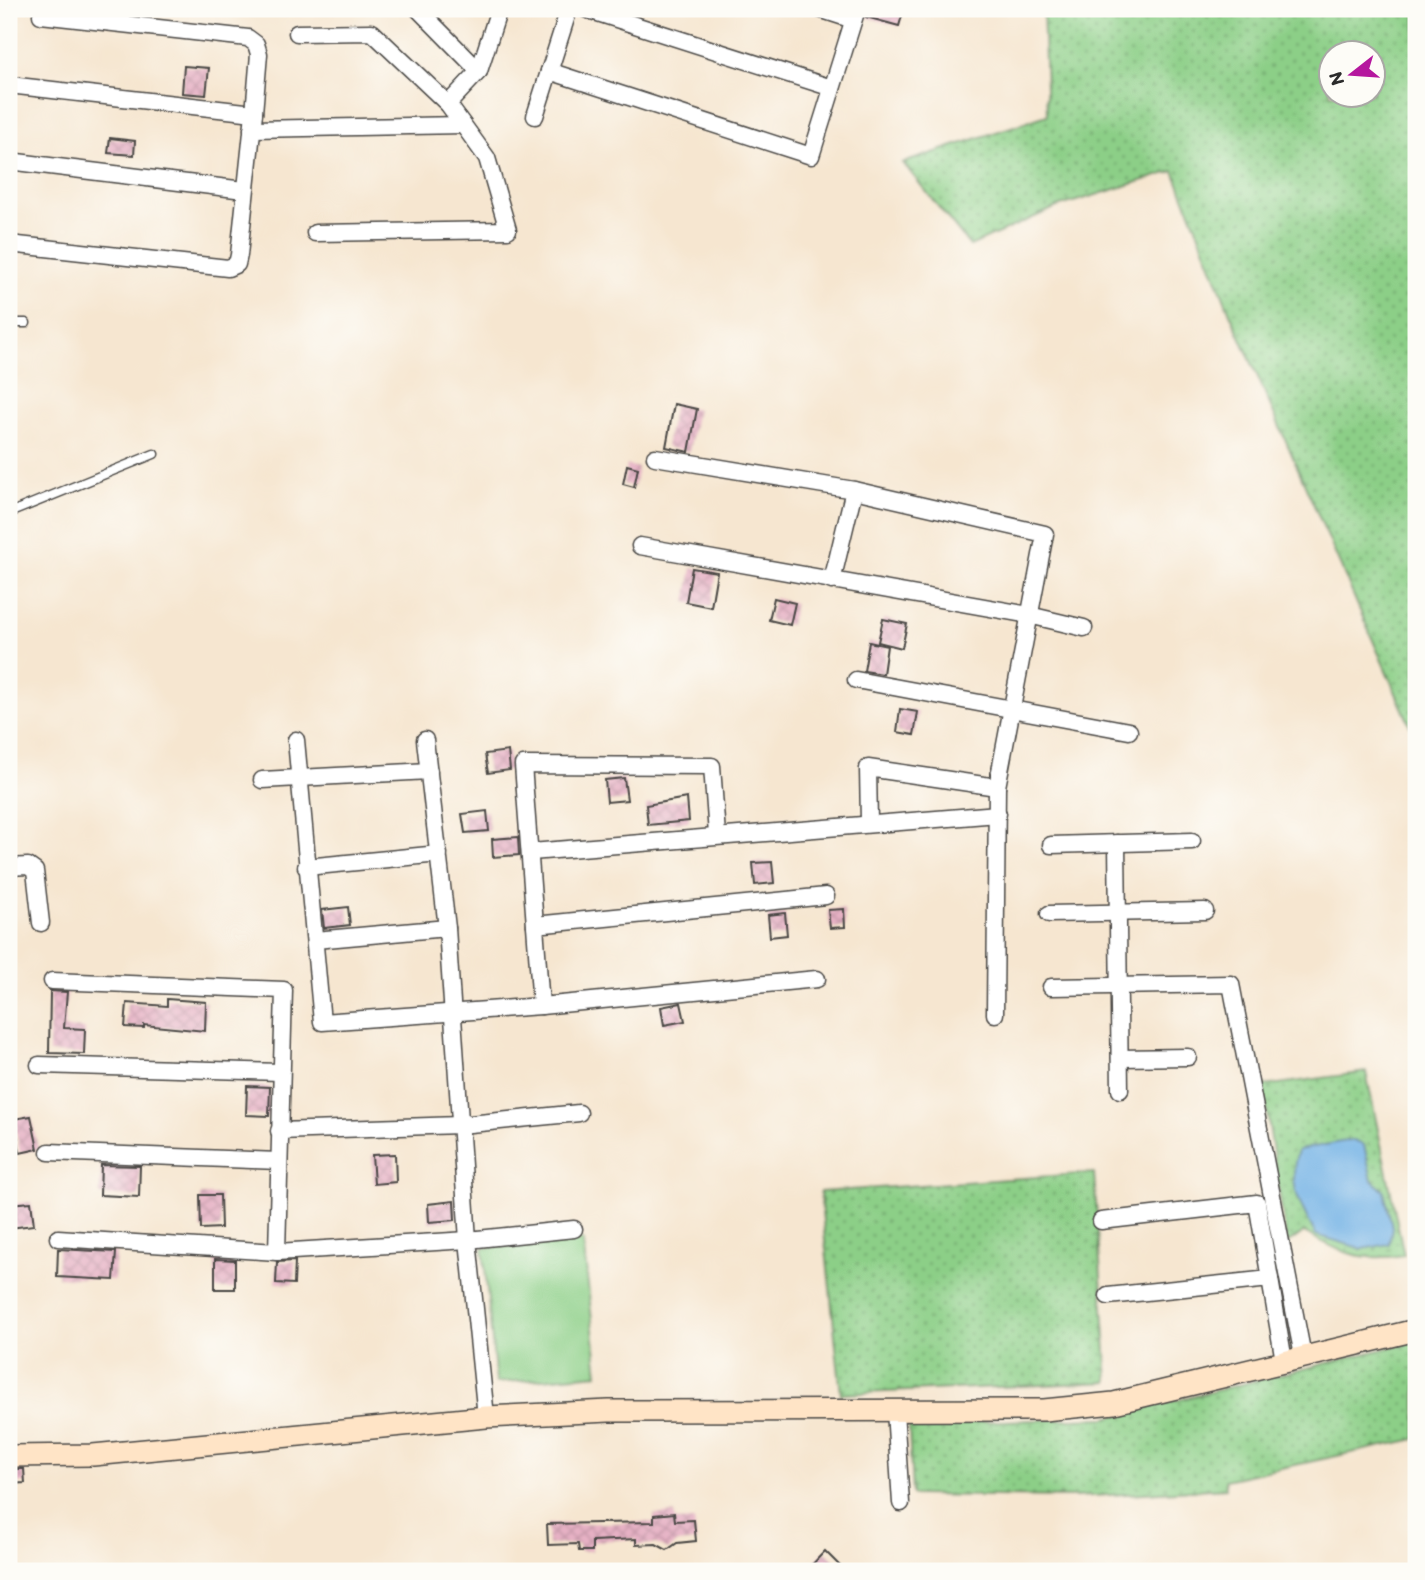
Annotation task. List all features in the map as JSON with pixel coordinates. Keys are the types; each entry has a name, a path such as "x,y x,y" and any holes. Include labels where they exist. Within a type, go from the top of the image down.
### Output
{"main road":[{"path":"9,1456 93,1455 486,1417 608,1411 1044,1410 1114,1403 1416,1330"}],"street":[{"path":"418,9 479,71"},
{"path":"448,104 479,71 499,9"},
{"path":"535,116 569,9"},
{"path":"585,9 832,88"},
{"path":"549,71 811,156 855,14 819,9"},
{"path":"9,244 228,268 237,264 239,255 259,54 256,44 248,38 41,15"},
{"path":"297,33 373,32 448,104 486,158 508,230 315,233"},
{"path":"9,85 253,121 463,125"},
{"path":"9,161 244,190"},
{"path":"655,457 854,490 1045,534 997,787 995,1014"},
{"path":"832,581 854,490"},
{"path":"640,545 1029,615 1084,628"},
{"path":"856,680 1012,707 1129,731"},
{"path":"296,740 322,1022 541,1006 817,979"},
{"path":"425,740 447,928 468,1240 486,1417"},
{"path":"541,1006 523,765 712,766 717,835"},
{"path":"869,822 868,768 997,787"},
{"path":"262,780 429,771"},
{"path":"531,852 869,822 998,814"},
{"path":"1051,845 1192,841"},
{"path":"1117,843 1120,1090"},
{"path":"306,867 439,854"},
{"path":"9,867 28,866 35,871 41,923"},
{"path":"535,925 826,896"},
{"path":"1049,914 1205,911"},
{"path":"315,940 447,928"},
{"path":"52,981 284,990 277,1252"},
{"path":"1051,987 1231,984 1293,1359"},
{"path":"1120,1058 1188,1056"},
{"path":"40,1065 280,1072"},
{"path":"279,1131 460,1125 579,1113"},
{"path":"49,1152 278,1161"},
{"path":"1101,1221 1257,1203 1270,1279 1293,1359"},
{"path":"58,1238 277,1252 468,1240 573,1229"},
{"path":"1108,1296 1270,1279"},
{"path":"895,1411 901,1503"}],"lane":[{"path":"9,323 26,323"},
{"path":"9,513 154,454"}],"green space":[{"path":"1043,9 1416,9 1416,739 1230,313 1174,171 1057,207 970,246 903,163 1047,115"},
{"path":"1366,1072 1404,1255 1375,1257 1351,1254 1304,1232 1287,1244 1263,1086"},
{"path":"1094,1173 1108,1382 841,1394 820,1192"},
{"path":"583,1240 598,1374 496,1383 483,1248"},
{"path":"1416,1343 1416,1439 1225,1480 1226,1488 1076,1497 912,1495 909,1424 1106,1418"}],"water":[{"path":"1351,1140 1364,1145 1372,1180 1384,1191 1392,1227 1389,1244 1363,1249 1316,1235 1300,1204 1294,1174 1298,1150"}],"building":[{"path":"867,9 904,9 899,26 866,17"},
{"path":"184,66 209,68 206,95 182,93"},
{"path":"110,138 135,141 134,155 108,153"},
{"path":"674,404 697,409 689,452 666,447"},
{"path":"627,465 638,468 634,487 623,484"},
{"path":"692,568 717,572 711,607 686,602"},
{"path":"774,598 795,603 790,625 769,620"},
{"path":"883,619 907,624 902,648 878,642"},
{"path":"869,642 887,646 883,674 864,671"},
{"path":"900,709 918,712 914,735 897,732"},
{"path":"508,751 510,770 488,773 485,754"},
{"path":"624,778 627,800 607,802 605,780"},
{"path":"687,798 689,821 648,825 646,805"},
{"path":"487,811 489,831 465,833 462,814"},
{"path":"518,837 519,855 493,857 492,839"},
{"path":"772,862 774,883 755,885 753,863"},
{"path":"348,907 350,925 324,928 322,910"},
{"path":"844,909 845,927 830,928 828,910"},
{"path":"785,913 787,935 770,937 768,915"},
{"path":"50,991 67,992 64,1028 85,1029 84,1054 49,1053"},
{"path":"167,999 206,1002 205,1031 144,1025 144,1028 125,1027 127,1003 167,1006"},
{"path":"681,1003 685,1021 664,1025 661,1007"},
{"path":"247,1086 270,1087 269,1116 246,1115"},
{"path":"31,1116 38,1149 20,1153 14,1119"},
{"path":"395,1154 396,1182 374,1184 372,1155"},
{"path":"101,1165 140,1166 139,1197 100,1195"},
{"path":"200,1195 220,1195 221,1228 201,1229"},
{"path":"454,1201 455,1220 429,1222 428,1204"},
{"path":"31,1202 34,1225 9,1228 9,1204"},
{"path":"58,1249 116,1252 114,1280 57,1277"},
{"path":"215,1259 235,1260 235,1289 215,1289"},
{"path":"295,1261 294,1284 276,1283 277,1262"},
{"path":"9,1469 24,1469 25,1483 9,1484"},
{"path":"674,1513 675,1521 694,1520 696,1541 677,1543 667,1550 656,1544 636,1545 636,1539 592,1541 592,1551 579,1551 578,1544 548,1545 547,1524 654,1522 654,1515"},
{"path":"825,1551 845,1571 806,1571"}]}
